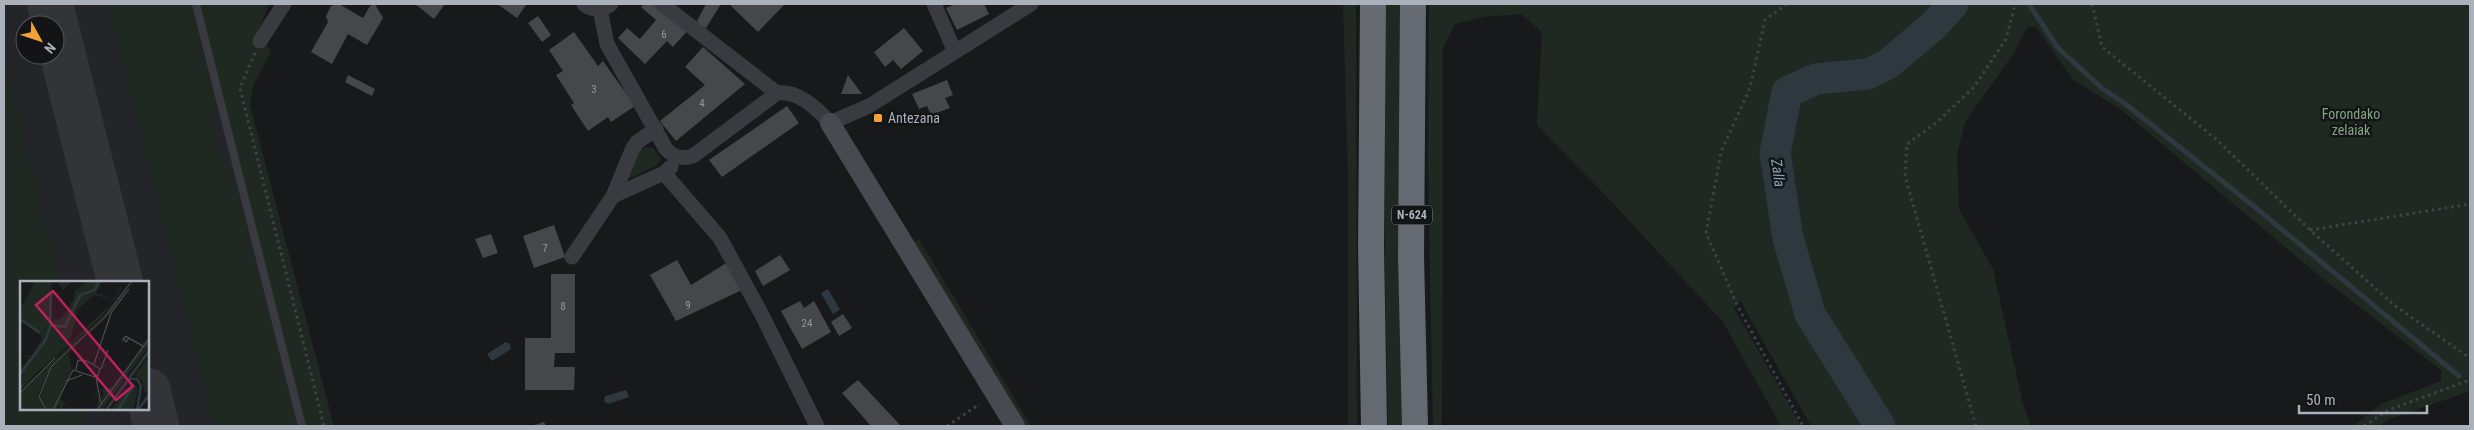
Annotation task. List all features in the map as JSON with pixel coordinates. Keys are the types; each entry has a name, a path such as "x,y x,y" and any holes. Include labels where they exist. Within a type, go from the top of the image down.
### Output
{"highway":[{"name":"N-624","path":"1373,4 1371,246 1374,426"},
{"name":"N-624","path":"1413,4 1412,256 1415,426"}],"street":[{"path":"260,41 284,4"},
{"path":"584,4 588,8 606,7 607,44 666,149 679,158"},
{"path":"662,4 777,93"},
{"path":"934,4 955,52"},
{"path":"830,123 869,106 1031,4"},
{"path":"612,196 664,173 679,158 693,156 777,93 785,92 816,107 830,123 1015,426"},
{"path":"572,257 612,196 637,142 656,129"},
{"path":"664,173 720,238 762,315 817,426"}],"lane":[{"path":"196,4 302,426"}],"path":[{"path":"1787,4 1765,20 1750,88 1721,152 1706,233 1737,305 1804,426"},
{"path":"1976,426 1905,176 1907,144 1936,123 1974,87 2006,39 2016,4"},
{"path":"2092,4 2102,47 2216,139 2310,230 2394,305 2470,358"},
{"path":"260,41 240,88 324,426"},
{"path":"2310,230 2470,204"},
{"path":"2364,426 2388,410 2470,380"},
{"path":"947,426 995,394"}],"shaded area":[{"path":"4,4 210,4 315,426 4,426"},
{"path":"828,289 840,310 833,314 821,293"},
{"path":"506,342 510,344 511,349 492,361 487,354"},
{"path":"626,390 629,397 608,404 604,401 605,396"}],"green space":[{"path":"109,4 191,4 214,101 211,124 219,153 233,174 297,426 215,426"},
{"path":"200,4 269,4 258,32 271,51 253,86 250,105 334,426 306,426"},
{"path":"1343,4 1356,4 1357,426 1348,426 1348,177"},
{"path":"1385,4 1400,4 1403,426 1388,426 1385,275"},
{"name":"Forondako zelaiak","path":"1429,4 2470,4 2470,391 2390,419 2379,426 2353,426 2381,404 2441,381 2441,370 2322,278 2119,108 2073,80 2036,27 2027,27 2014,53 1965,122 1957,154 1959,209 1993,269 2023,404 2031,426 1811,426 1740,300 1734,308 1801,426 1781,426 1723,322 1609,199 1537,125 1542,32 1521,14 1483,17 1455,24 1443,48 1442,426 1433,426 1428,159"},
{"path":"4,57 60,281 20,281 20,410 85,410 83,426 4,426"},
{"path":"646,147 653,148 661,159 657,165 626,180 637,151"},
{"path":"919,239 1031,426 1024,426 913,243"}],"building":[{"path":"339,4 363,18 370,6 375,4 383,18 367,45 348,34 332,64 311,52 328,22 326,16 331,6"},
{"path":"415,4 445,4 434,19"},
{"path":"497,4 524,4 526,5 517,18"},
{"path":"644,4 656,4 688,30 673,47 667,41 645,64 618,38 627,28 640,39 656,20 641,7"},
{"path":"706,4 721,4 706,28 696,23"},
{"path":"729,4 785,4 758,32"},
{"path":"955,4 984,4 989,14 957,30 946,8"},
{"path":"538,16 551,35 542,42 528,23"},
{"path":"904,28 923,51 901,69 893,60 885,67 874,52"},
{"path":"574,32 598,66 603,61 635,106 611,122 608,117 588,131 571,105 574,103 556,75 563,71 549,50"},
{"path":"703,47 745,84 676,141 660,121 705,85 685,67"},
{"path":"348,75 375,89 372,96 345,82"},
{"path":"848,75 862,94 841,94"},
{"path":"947,80 953,95 945,98 950,108 931,115 927,106 919,109 912,94"},
{"path":"787,106 799,123 722,177 709,160"},
{"path":"554,225 565,257 534,268 523,236"},
{"path":"491,234 498,253 483,258 475,239"},
{"path":"780,255 790,270 763,286 755,271"},
{"path":"677,260 691,285 728,262 742,290 676,321 650,275"},
{"path":"551,274 575,274 575,353 555,353 554,367 575,367 574,390 525,390 525,338 551,338"},
{"path":"800,301 804,308 814,301 831,332 802,349 781,311"},
{"path":"843,314 852,328 839,336 831,322"},
{"path":"858,380 901,426 871,426 842,393"},
{"path":"544,422 546,426 531,426"}],"waterway":[{"name":"Zalla","path":"1880,426 1810,314 1788,238 1775,153 1787,92 1816,79 1868,74 1888,64 1933,26 1953,4"},
{"path":"2029,4 2058,48 2103,89 2128,106 2256,208 2459,376"}],"taxiway":[{"path":"50,4 120,281"},
{"path":"149,395 156,426"}],"place":[{"name":"Antezana","path":"878,118"}]}
